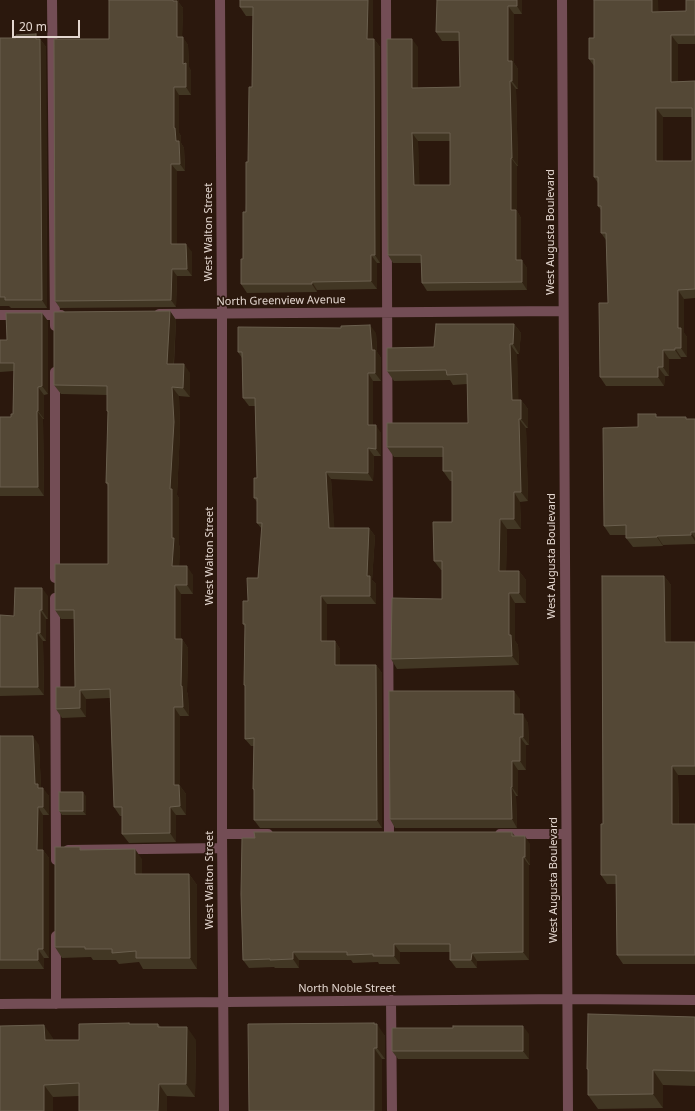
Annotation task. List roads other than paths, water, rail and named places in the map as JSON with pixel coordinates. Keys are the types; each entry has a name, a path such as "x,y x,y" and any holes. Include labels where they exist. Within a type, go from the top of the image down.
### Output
{"street":[{"path":"52,0 55,339"},
{"name":"West Walton Street","path":"220,0 224,1111"},
{"path":"386,0 389,834"},
{"name":"West Augusta Boulevard","path":"562,0 568,1111"},
{"name":"North Greenview Avenue","path":"147,315 563,311"},
{"path":"0,315 70,315"},
{"path":"55,363 56,873"},
{"path":"222,834 275,834"},
{"path":"488,834 566,834"},
{"path":"56,850 222,848"},
{"path":"56,926 56,1004"},
{"path":"391,1000 392,1111"},
{"name":"North Noble Street","path":"0,1004 391,1000 695,1000"}]}
